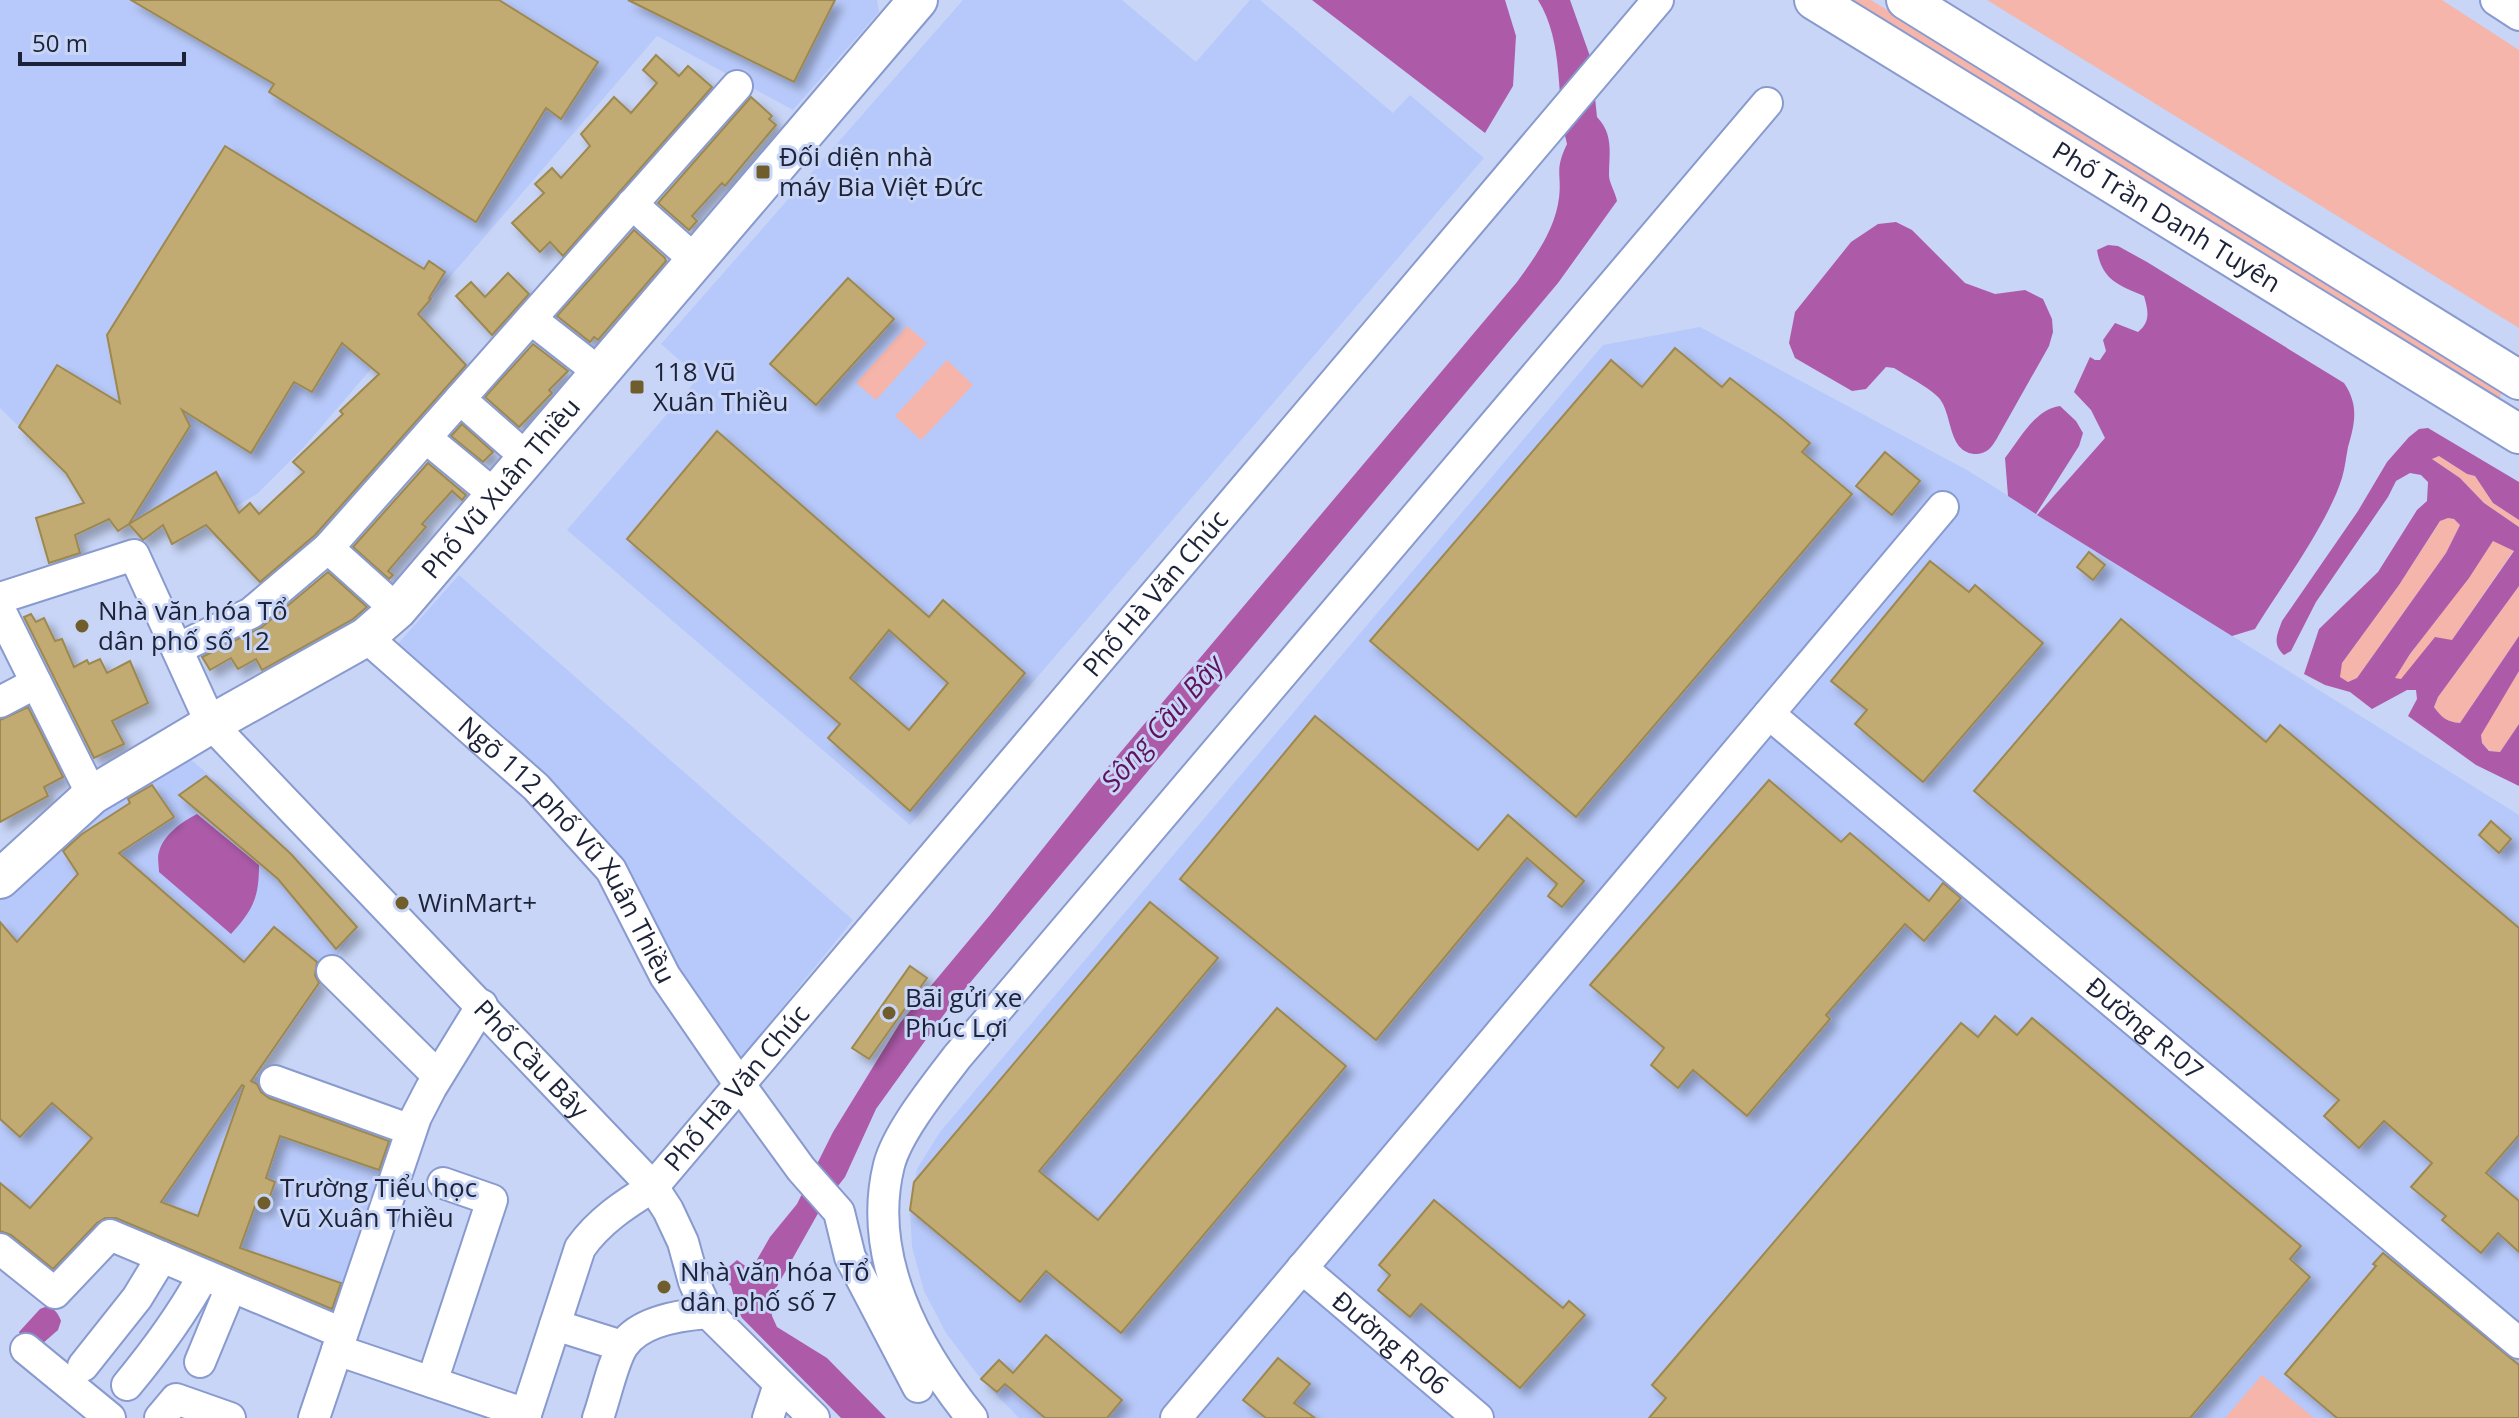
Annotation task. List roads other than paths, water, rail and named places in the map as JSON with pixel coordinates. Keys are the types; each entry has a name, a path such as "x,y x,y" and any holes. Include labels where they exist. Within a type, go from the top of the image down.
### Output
{"main road":[{"name":"Phố Vũ Xuân Thiều","path":"0,879 92,795 366,637 397,610 918,0"},
{"name":"Phố Trần Danh Tuyên","path":"1814,0 2519,434"},
{"name":"Phố Trần Danh Tuyên","path":"1906,0 2519,380"}],"street":[{"name":"Phố Hà Văn Chúc","path":"525,1416 580,1248 591,1232 653,1187 1658,0"},
{"path":"2496,0 2519,15"},
{"path":"177,649 251,613 328,548 737,86"},
{"path":"972,1418 947,1387 919,1341 897,1291 888,1249 883,1209 889,1163 917,1110 957,1057 1767,103"},
{"path":"632,204 696,261"},
{"path":"531,319 600,373"},
{"path":"460,399 527,458"},
{"path":"426,438 495,495"},
{"path":"1176,1418 1943,507"},
{"path":"328,548 397,610"},
{"name":"Phố Cầu Bây","path":"0,598 134,555 211,724 653,1187 683,1242 694,1282 708,1313 814,1418"},
{"path":"0,610 92,795"},
{"name":"Ngõ 112 phố Vũ Xuân Thiều","path":"366,637 536,787 611,870 665,976 801,1169 839,1212 850,1257 918,1387"},
{"path":"0,702 36,683"},
{"name":"Đường R-07","path":"1769,714 2519,1343"},
{"path":"332,971 438,1076"},
{"path":"314,1418 411,1130 438,1076 482,1005"},
{"path":"275,1081 411,1130"},
{"path":"432,1382 492,1200 443,1183"},
{"path":"0,1249 55,1293 110,1235 231,1287 339,1342 432,1382 525,1416"},
{"path":"83,1366 137,1298 162,1257"},
{"name":"Đường R-06","path":"1302,1268 1478,1418"},
{"path":"127,1385 174,1325 203,1276"},
{"path":"200,1362 231,1287"},
{"path":"606,1416 622,1346 651,1325 691,1314 708,1313"},
{"path":"555,1325 622,1346"},
{"path":"26,1349 110,1418"},
{"path":"768,1418 779,1384"},
{"path":"160,1418 176,1399 230,1418"}],"water":[{"path":"1312,0 1505,0 1516,36 1513,86 1485,133"},
{"name":"Sông Cầu Bây","path":"1538,0 1570,0 1591,59 1597,117 1608,137 1609,178 1617,201 1558,283 948,1009 876,1109 845,1177 821,1208 771,1297 772,1316 777,1327 827,1358 886,1418 841,1418 742,1318 731,1286 723,1280 723,1272 737,1260 751,1270 770,1237 797,1204 833,1132 900,1023 1103,773 1517,282 1537,253 1557,210 1560,166 1567,144 1556,52 1547,17"},
{"path":"1896,222 1912,230 1965,283 1995,294 2025,290 2043,299 2052,319 2053,332 2049,346 1996,440 1983,453 1967,452 1960,447 1937,396 1894,368 1886,367 1866,389 1852,391 1795,358 1789,343 1795,312 1851,242 1878,224"},
{"path":"2108,245 2118,246 2147,262 2344,383 2349,391 2354,407 2352,430 2335,496 2315,535 2255,629 2232,636 2037,515 2105,438 2091,410 2074,392 2090,357 2100,360 2106,351 2103,340 2115,323 2138,332 2147,320 2144,296 2119,285 2103,268 2097,250"},
{"path":"2060,406 2076,421 2083,433 2079,446 2036,514 2008,496 2005,458 2036,419 2051,408"},
{"path":"2428,428 2519,482 2519,520 2493,503 2475,476 2439,456 2432,459 2460,478 2484,503 2519,527 2519,586 2438,697 2434,707 2445,718 2460,723 2519,636 2519,671 2481,735 2482,743 2489,751 2500,752 2519,724 2519,786 2476,765 2408,716 2417,699 2416,690 2407,690 2372,709 2350,692 2325,685 2304,674 2319,629 2378,572 2417,510 2427,501 2428,482 2421,475 2410,473 2396,481 2316,602 2291,651 2284,655 2277,643 2282,621 2358,511 2387,462 2419,429","holes":["2448,518 2460,525 2446,553 2357,678 2348,682 2340,677 2342,663 2399,585 2440,521","2493,541 2514,551 2452,640 2435,637 2401,679 2395,678"]},
{"path":"197,814 259,865 253,903 231,934 159,872 161,846 169,834"},
{"path":"45,1307 53,1309 58,1315 61,1321 58,1330 42,1344 22,1339 19,1332"}],"place":[{"name":"Đối diện nhà máy Bia Việt Đức","path":"763,172"},
{"name":"118 Vũ Xuân Thiều","path":"637,387"},
{"name":"Nhà văn hóa Tổ dân phố số 12","path":"82,626"},
{"name":"WinMart+","path":"402,903"},
{"name":"Bãi gửi xe Phúc Lợi","path":"889,1013"},
{"name":"Trường Tiểu học Vũ Xuân Thiều","path":"264,1203"},
{"name":"Nhà văn hóa Tổ dân phố số 7","path":"664,1287"}]}
